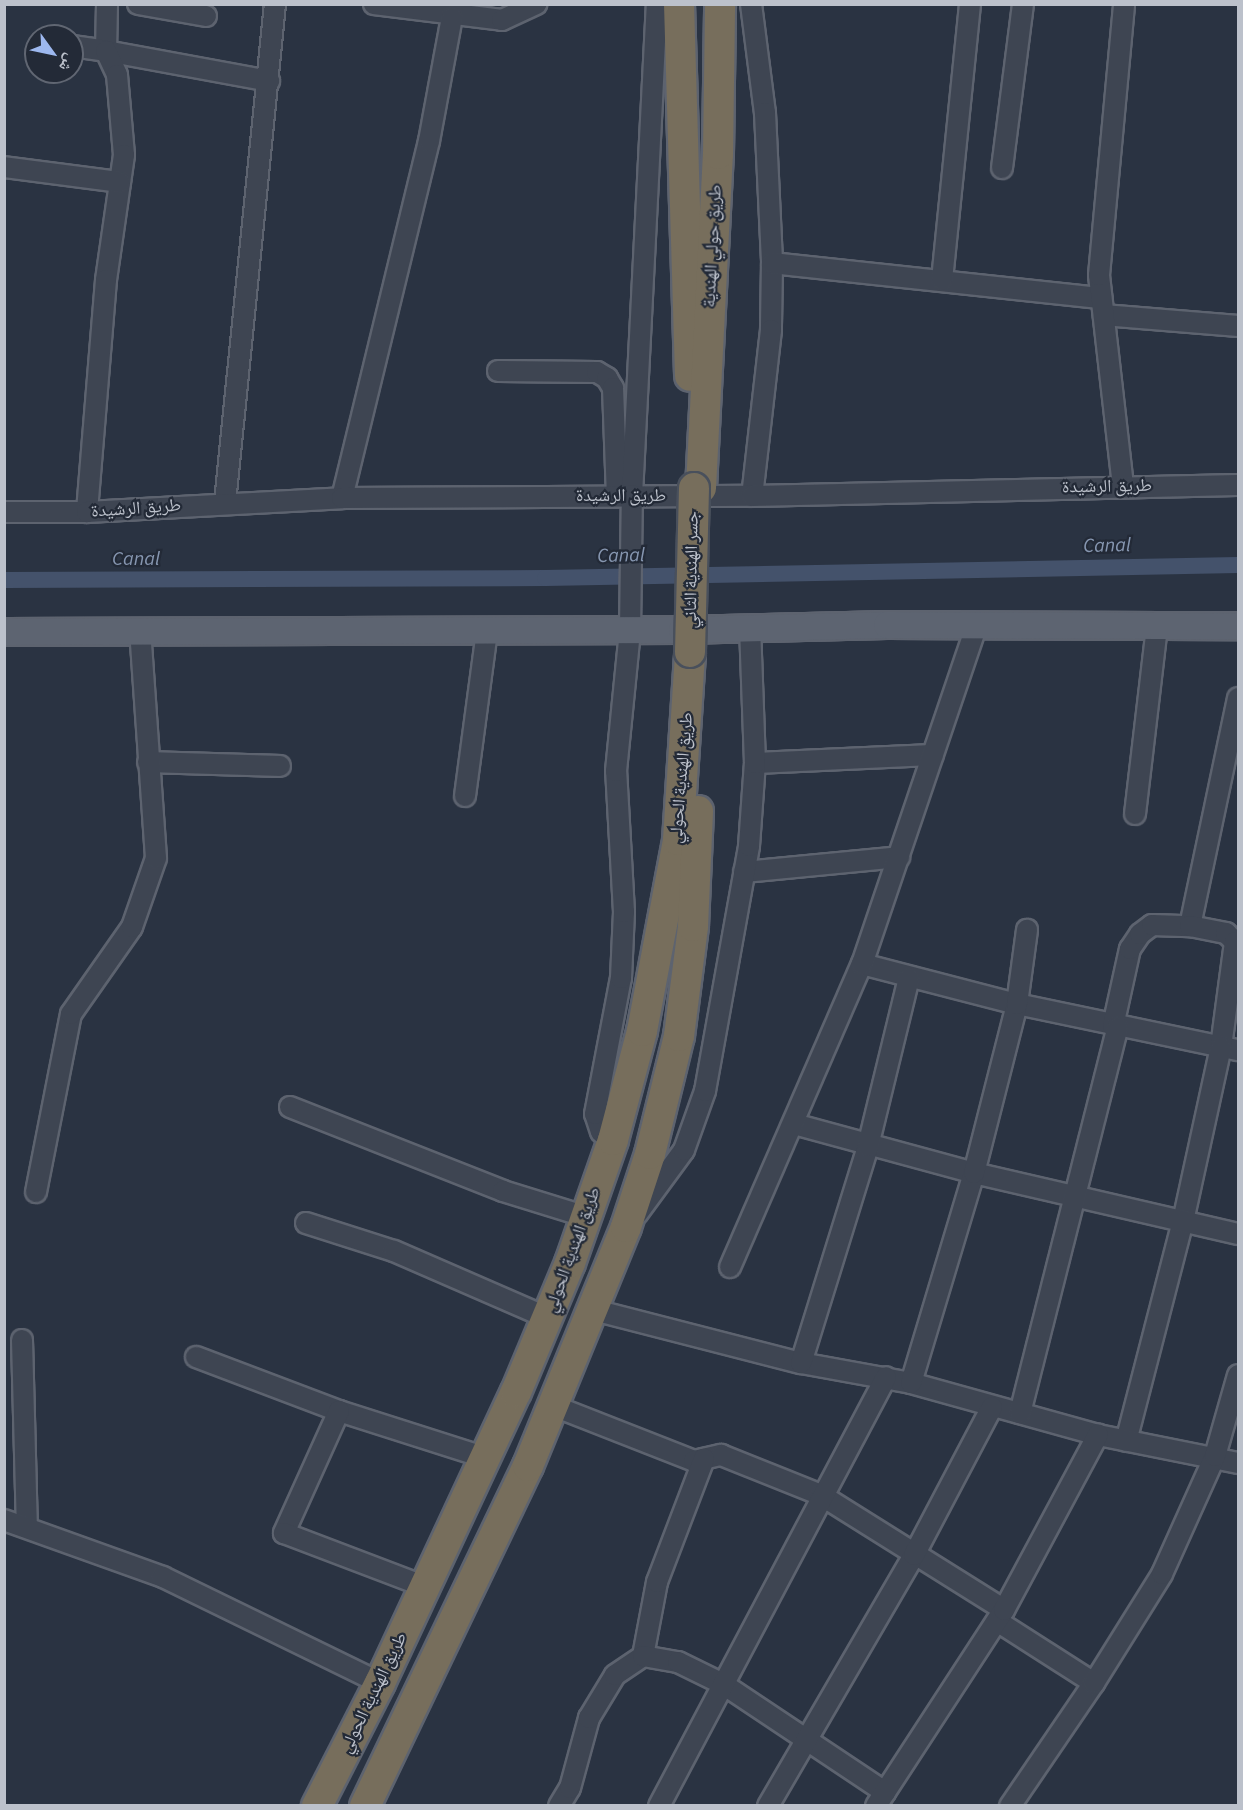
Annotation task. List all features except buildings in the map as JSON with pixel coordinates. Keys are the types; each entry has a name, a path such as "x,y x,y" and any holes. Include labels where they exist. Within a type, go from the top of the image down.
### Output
{"highway":[{"name":"طريق حولي الهندية","path":"679,4 683,226 697,488"},
{"name":"طريق حولي الهندية","path":"697,488 718,154 720,4"},
{"name":"جسر الهندية الثاني","path":"694,652 697,488"},
{"name":"طريق الهندية الحولي","path":"317,1806 374,1696 486,1458 548,1318 587,1217 613,1140 642,1031 678,840 694,652"},
{"name":"طريق الهندية الحولي","path":"375,1798 404,1727 554,1406 594,1310 626,1227 665,1094 688,980 697,865 694,652"},
{"path":"374,1696 370,1718 385,1730 404,1727"},
{"path":"337,1767 357,1762 374,1773 375,1798"}],"main road":[{"path":"4,632 630,631 977,625 1239,626"}],"street":[{"path":"87,512 106,280 124,155 117,75 106,51 107,4"},
{"path":"138,4 206,16"},
{"path":"225,502 275,4"},
{"path":"374,4 452,17 502,20 537,4"},
{"path":"627,495 657,4"},
{"path":"751,4 765,113 772,263 771,330 752,496"},
{"path":"942,280 970,4"},
{"path":"1002,168 1023,4"},
{"path":"1123,486 1099,275 1124,4"},
{"path":"342,498 429,141 452,17"},
{"path":"84,48 269,81"},
{"path":"4,167 120,182"},
{"path":"772,263 942,280 1102,307 1239,326"},
{"path":"498,371 597,372 607,378 612,388 631,541 630,631 616,771 624,912 621,978 596,1114 601,1132 613,1140"},
{"name":"طريق الرشيدة","path":"4,512 87,512 225,502 342,498 752,496 1239,484"},
{"path":"730,1267 862,964 977,625"},
{"path":"1135,814 1157,626"},
{"path":"626,1227 673,1168 700,1111 744,872 754,764 750,628"},
{"path":"465,796 487,631"},
{"path":"36,1192 72,1014 132,927 156,858 140,632"},
{"path":"1190,926 1239,698"},
{"path":"754,764 933,755"},
{"path":"148,762 280,766"},
{"path":"744,872 899,857"},
{"path":"1020,1413 1077,1195 1130,949 1140,934 1152,925 1190,926 1226,933 1237,948 1230,1049 1126,1441"},
{"path":"910,1383 974,1173 1017,1004 1027,930"},
{"path":"862,964 909,978 1115,1027 1230,1049"},
{"path":"801,1363 868,1146 909,978"},
{"path":"290,1107 503,1191 587,1217"},
{"path":"794,1124 974,1173 1239,1234"},
{"path":"306,1222 394,1251 548,1318"},
{"path":"594,1310 801,1363 886,1377 1098,1435 1215,1456 1239,1463"},
{"path":"22,1340 27,1527"},
{"path":"196,1357 339,1411 486,1458"},
{"path":"1010,1806 1094,1683 1162,1574 1215,1456 1239,1375"},
{"path":"659,1806 821,1495 886,1377"},
{"path":"554,1406 693,1461 721,1455 821,1495 914,1555 1094,1683"},
{"path":"768,1806 914,1555 992,1407"},
{"path":"339,1411 284,1533 426,1587"},
{"path":"559,1806 570,1788 588,1718 615,1675 643,1656 678,1662 723,1684 806,1740 881,1799 1001,1616 1098,1435"},
{"path":"643,1656 657,1582 704,1459"},
{"path":"4,1520 163,1577 374,1696"}],"waterway":[{"name":"Canal","path":"4,580 545,578 1238,565"}]}
